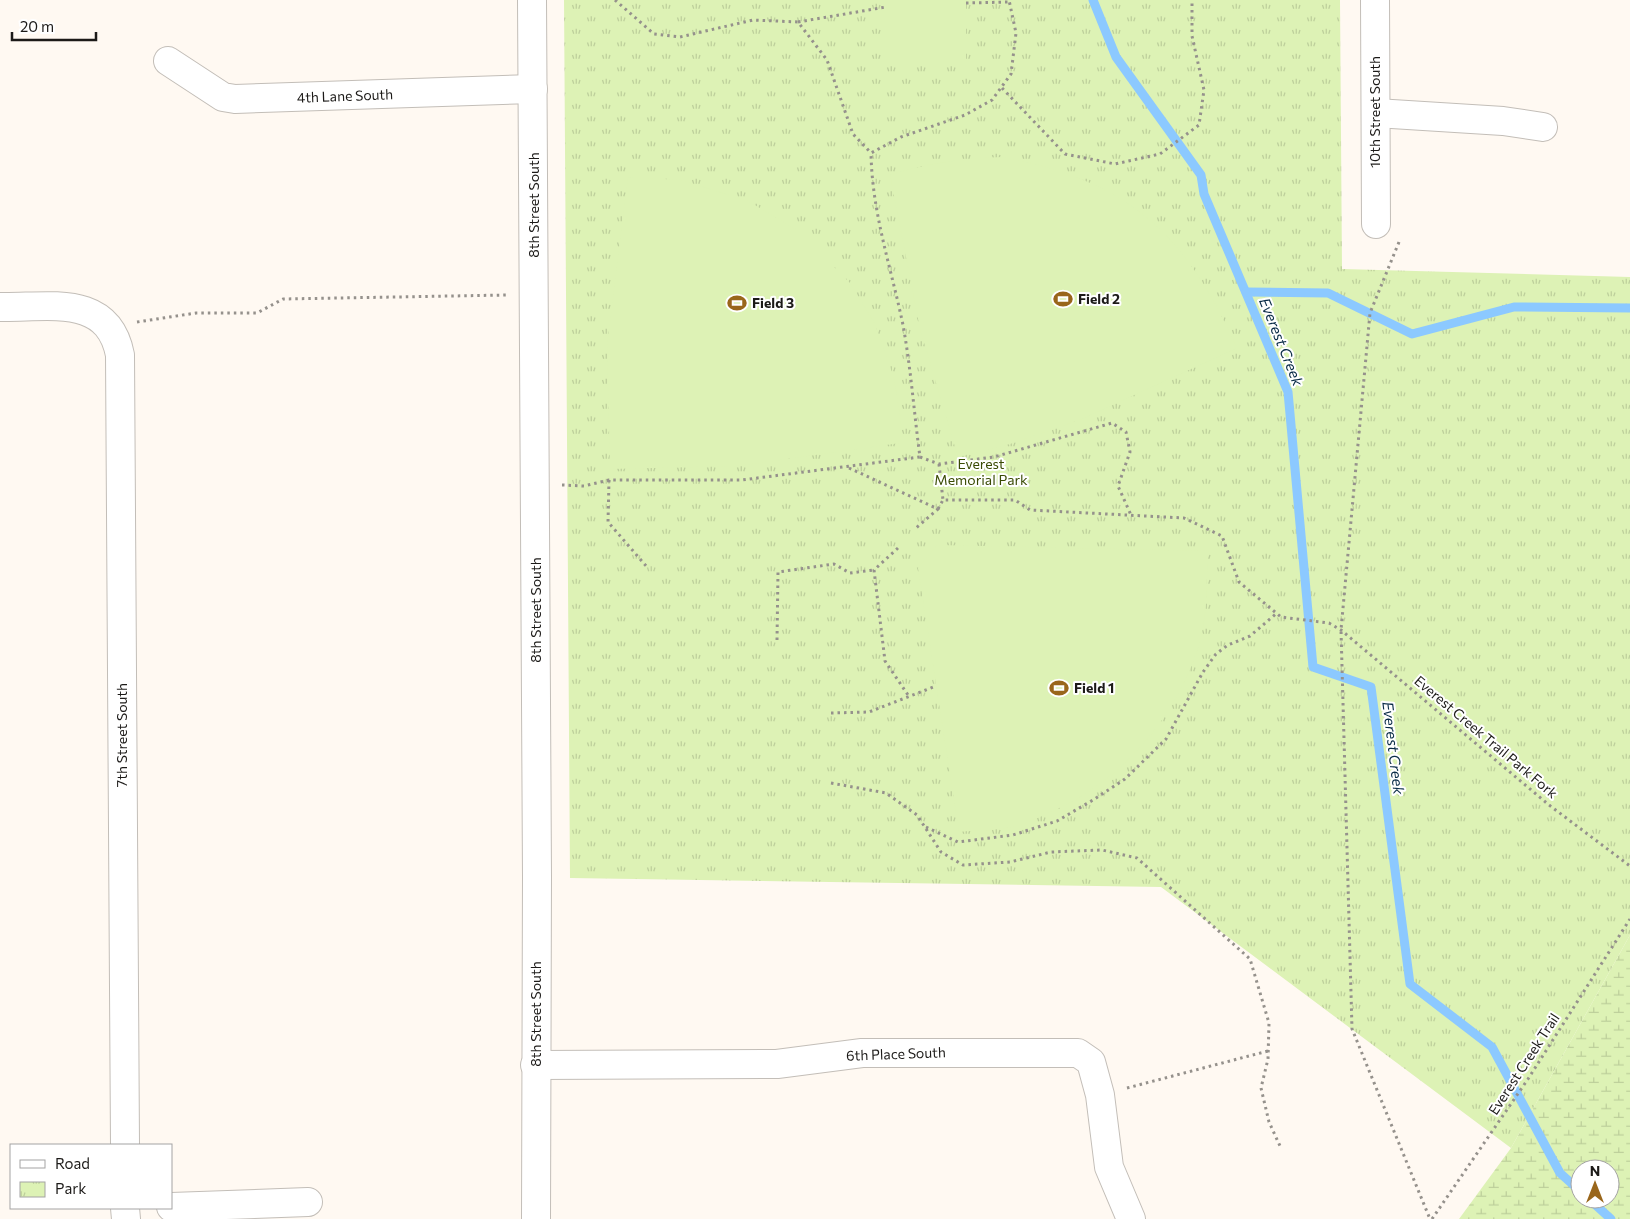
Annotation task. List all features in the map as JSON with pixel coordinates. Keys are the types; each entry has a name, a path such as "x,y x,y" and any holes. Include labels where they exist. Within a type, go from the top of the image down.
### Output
{"street":[{"name":"8th Street South","path":"532,0 537,886 536,1219"},
{"name":"10th Street South","path":"1374,0 1376,224"},
{"name":"4th Lane South","path":"168,61 222,97 235,100 533,89"},
{"path":"1376,114 1503,121 1543,127"},
{"path":"0,307 84,309 98,316 110,326"},
{"name":"7th Street South","path":"110,326 117,339 120,355 125,1144"},
{"name":"6th Place South","path":"535,1065 777,1064 862,1053 1078,1053 1092,1062 1100,1095 1109,1166 1131,1219"},
{"path":"172,1206 308,1202"}],"path":[{"path":"615,0 654,34 680,37 752,20 798,22 886,7"},
{"path":"1002,88 1065,154 1115,164 1160,154 1199,125 1204,90 1192,36 1192,0"},
{"path":"871,153 901,137 965,115 992,100 1011,74 1016,33 1009,1 966,3"},
{"path":"798,22 827,60 853,134 871,153 875,203 910,366 920,457"},
{"path":"1401,237 1370,313 1340,630 1352,1029 1431,1219"},
{"path":"110,326 196,313 257,313 283,299 508,295"},
{"path":"535,485 584,486 609,480 742,480 920,457 939,464 994,458 1112,423 1126,432 1130,452 1118,486 1132,515"},
{"path":"916,528 938,509 943,500 939,464"},
{"path":"847,467 938,509"},
{"path":"609,480 608,522 647,567"},
{"path":"924,826 958,842 1013,835 1057,821 1093,800 1125,779 1166,739 1203,672 1216,654 1228,645 1250,636 1277,613 1239,582 1222,536 1184,518 1030,510 1015,500 943,500"},
{"path":"777,640 778,572 834,564 850,573 874,570 898,548"},
{"path":"874,570 885,662 908,695"},
{"name":"Everest Creek Trail Park Fork","path":"1277,613 1281,617 1330,623 1340,630 1549,805 1630,866"},
{"path":"831,713 868,712 908,695 936,686"},
{"path":"831,783 886,793 917,815 941,852 963,865 1010,862 1051,852 1102,850 1137,858 1250,959 1269,1023 1269,1051 1261,1088 1269,1122 1280,1146"},
{"name":"Everest Creek Trail","path":"1431,1219 1503,1118 1630,919"},
{"path":"1100,1095 1269,1051"}],"green space":[{"name":"Everest Memorial Park","path":"564,0 1340,0 1342,269 1630,277 1630,935 1511,1148 1161,887 570,878"},
{"path":"886,0 966,0 966,60 886,60"},
{"name":"Field 2","path":"1004,157 1048,168 1086,181 1119,198 1148,219 1174,244 1196,273 1217,308 1237,348 1082,419 1010,444 958,457 920,329 890,175 946,162"},
{"name":"Field 3","path":"628,177 681,180 748,201 797,230 850,283 875,324 894,378 901,422 900,443 738,466 610,469 607,346"},
{"name":"Field 1","path":"937,545 1207,551 1205,610 1199,645 1175,699 1159,724 1119,768 1096,786 1071,802 1019,825 1002,829 959,832 918,568"},
{"path":"1630,935 1630,1219 1459,1219 1511,1148"}],"waterway":[{"name":"Everest Creek","path":"1093,0 1116,57 1201,175 1204,194 1288,392 1313,667 1371,687 1410,984 1492,1047 1560,1173 1570,1182"},
{"name":"Everest Creek","path":"1246,292 1328,293 1412,334 1514,307 1630,308"},
{"name":"Everest Creek","path":"1600,1209 1611,1219"}],"place":[{"name":"Field 2","path":"1063,299"},
{"name":"Field 3","path":"737,303"},
{"name":"Field 1","path":"1059,688"}]}
